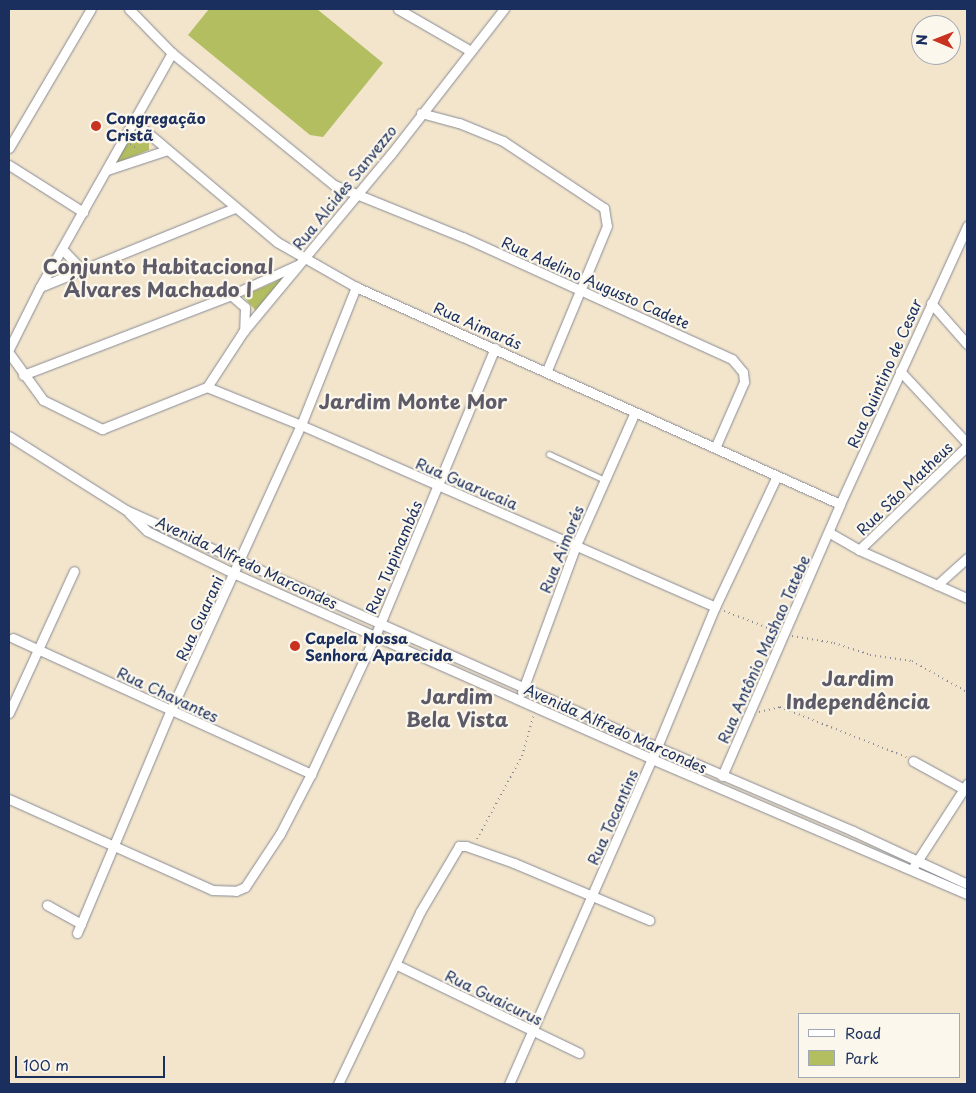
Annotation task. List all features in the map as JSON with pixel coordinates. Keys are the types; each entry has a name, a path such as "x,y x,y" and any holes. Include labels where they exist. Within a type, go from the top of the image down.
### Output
{"street":[{"path":"9,148 92,9"},
{"name":"Rua Adelino Augusto Cadete","path":"129,9 172,53 322,176 355,194 580,289 738,364 744,382 715,448"},
{"path":"398,9 468,50"},
{"name":"Rua Alcides Sanvezzo","path":"207,387 243,332 267,307 297,265 305,259 421,113 468,50 504,9"},
{"path":"9,349 40,286 125,140 172,53"},
{"path":"421,113 459,123 502,141 526,160 598,202 604,208 606,226 547,370"},
{"name":"Rua Aimarás","path":"135,122 277,242 356,287 547,370 776,478 840,504"},
{"path":"107,170 167,150"},
{"path":"9,165 83,212"},
{"path":"40,286 235,208"},
{"name":"Rua Quintino de Cesar","path":"830,533 840,504 967,226"},
{"path":"62,249 82,270"},
{"path":"23,375 231,295 297,265"},
{"name":"Rua Guarani","path":"47,905 79,928 115,847 170,712 241,561 301,425 356,287"},
{"path":"231,295 245,307 243,332"},
{"path":"931,303 967,344"},
{"name":"Rua Tupinambás","path":"115,847 212,890 236,891 256,875 311,774 375,636 495,348"},
{"path":"9,354 43,400 102,429 207,387"},
{"path":"900,371 967,444"},
{"name":"Rua Guarucaia","path":"207,387 301,425 715,607"},
{"name":"Rua Aimorés","path":"520,700 523,687 576,545 635,412"},
{"name":"Avenida Alfredo Marcondes","path":"9,436 126,510 722,776 792,804 967,884"},
{"name":"Rua São Matheus","path":"859,550 967,444"},
{"name":"Rua Tocantins","path":"509,1084 534,1032 594,894 715,607 776,478"},
{"name":"Avenida Alfredo Marcondes","path":"126,510 147,531 235,574 652,759 967,894"},
{"path":"830,533 859,550 967,598"},
{"name":"Rua Antônio Mashao Tatebe","path":"722,776 830,533"},
{"path":"936,585 967,558"},
{"path":"9,713 74,571"},
{"name":"Rua Chavantes","path":"13,638 170,712 311,774"},
{"path":"912,871 916,860 966,787 913,761"},
{"path":"9,799 115,847"},
{"path":"785,815 792,804"},
{"path":"338,1084 397,965 420,912 459,846 472,848 594,894 649,920"},
{"name":"Rua Guaicurus","path":"397,965 579,1053"}],"lane":[{"path":"548,454 605,480"}],"path":[{"path":"125,140 146,157"},
{"path":"715,607 786,634 834,643 870,655 912,661 967,692"},
{"path":"472,848 522,756 532,722 533,706"},
{"path":"748,718 766,709 780,707 886,747 913,761"}],"green space":[{"path":"209,9 317,9 383,63 323,137 310,135 188,35"},
{"path":"133,131 149,139 149,150 116,163"},
{"path":"287,274 256,311 243,296 275,282"}],"place":[{"name":"Congregação Cristã","path":"96,126"},
{"name":"Capela Nossa Senhora Aparecida","path":"295,646"}],"district":[{"name":"Conjunto Habitacional Álvares Machado I","path":"158,278"},
{"name":"Jardim Monte Mor","path":"413,401"},
{"name":"Jardim Independência","path":"858,690"},
{"name":"Jardim Bela Vista","path":"457,708"}]}
